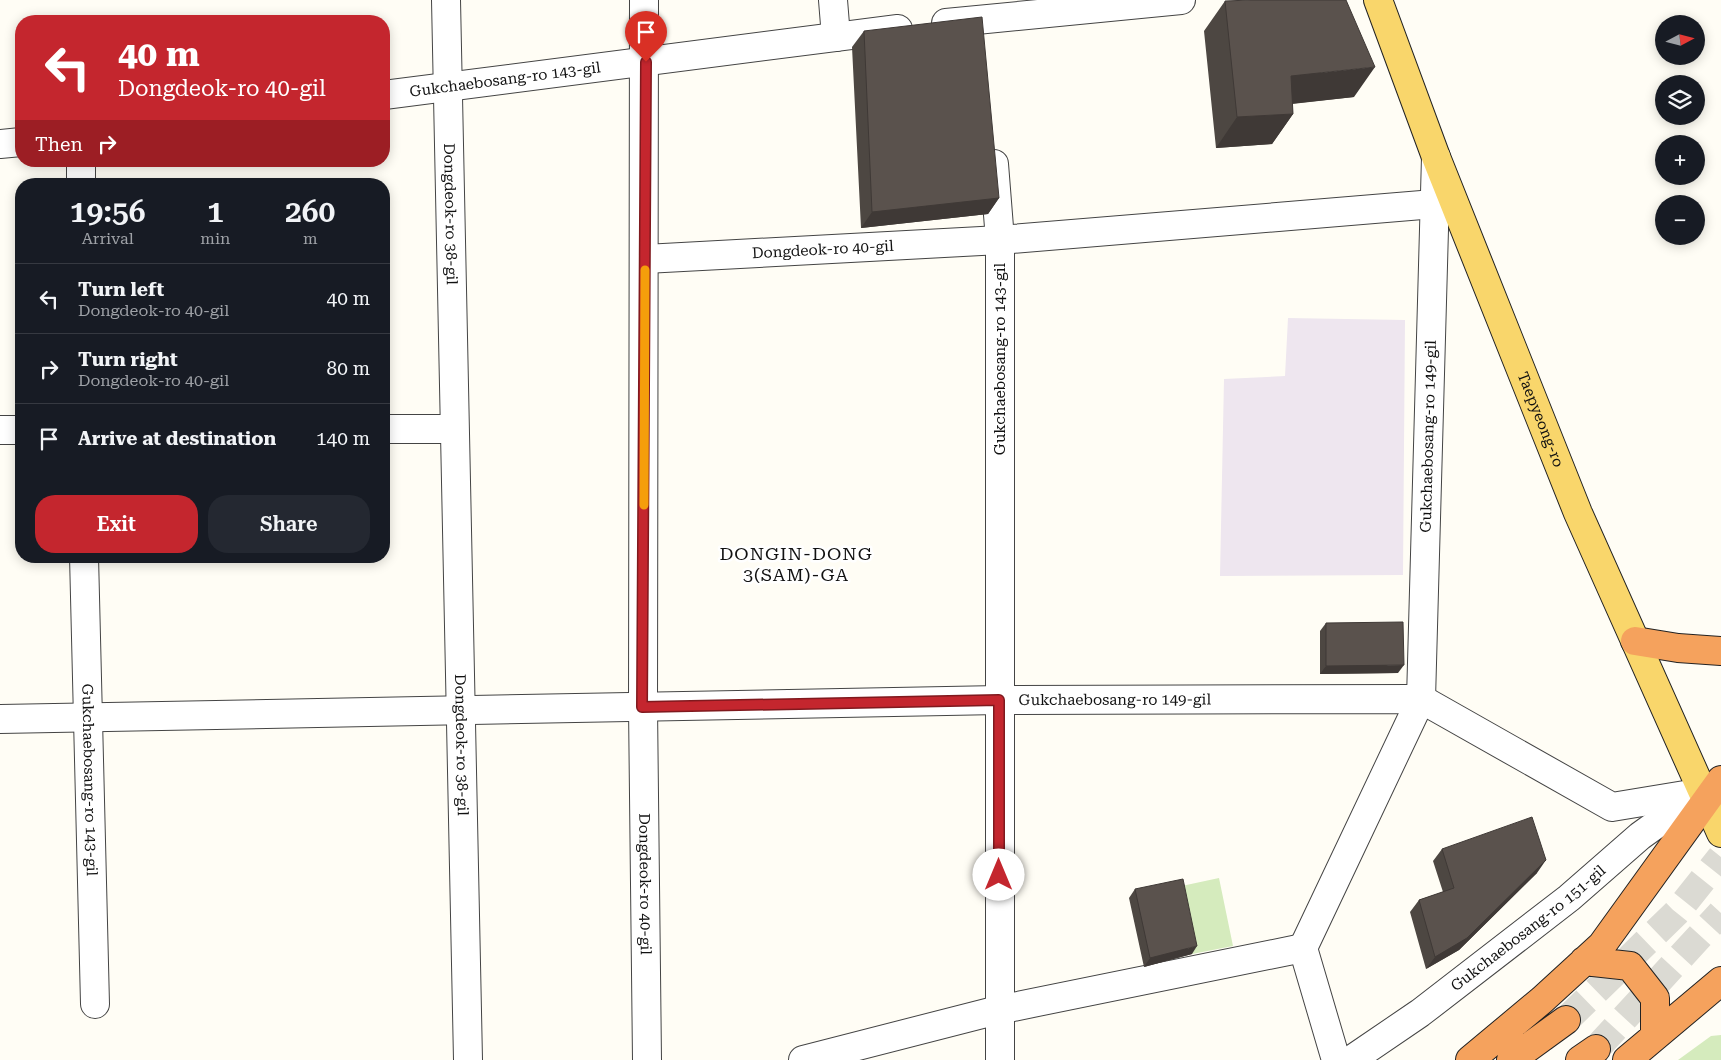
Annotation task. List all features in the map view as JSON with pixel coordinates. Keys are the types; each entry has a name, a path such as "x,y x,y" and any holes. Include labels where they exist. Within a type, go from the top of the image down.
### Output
{"highway":[{"path":"1635,642 1721,651"},
{"path":"1470,1060 1602,945 1710,791"},
{"path":"1584,961 1630,966 1655,998 1655,1036"},
{"path":"1627,1060 1721,982"},
{"path":"1511,1060 1566,1020"}],"main road":[{"name":"Taepyeong-ro","path":"1378,0 1436,157 1578,513 1635,642 1710,791 1721,833"}],"street":[{"name":"Dongdeok-ro 38-gil","path":"446,0 459,711 468,1060"},
{"name":"Dongdeok-ro 40-gil","path":"644,0 646,62 642,707 647,1060"},
{"path":"833,0 836,37"},
{"name":"Gukchaebosang-ro 143-gil","path":"390,94 981,18 1131,2 1181,0"},
{"path":"981,18 984,47"},
{"path":"0,144 15,143"},
{"name":"Gukchaebosang-ro 143-gil","path":"992,144 1000,240 999,700"},
{"name":"Gukchaebosang-ro 149-gil","path":"1303,948 1421,700 1436,157"},
{"path":"1000,240 1434,204"},
{"name":"Dongdeok-ro 40-gil","path":"645,259 1000,240"},
{"path":"390,429 454,429"},
{"path":"0,430 15,430"},
{"name":"Gukchaebosang-ro 143-gil","path":"84,563 95,1004"},
{"path":"0,719 999,700"},
{"name":"Gukchaebosang-ro 149-gil","path":"1000,1060 998,1010 999,700 1421,700 1612,807 1710,791"},
{"name":"Gukchaebosang-ro 151-gil","path":"1351,1060 1420,1013 1569,898 1640,836 1710,791"},
{"path":"803,1060 998,1010 1303,948 1336,1060"}],"shaded area":[{"path":"1288,318 1405,320 1403,575 1220,576 1224,379 1285,376"}],"green space":[{"path":"1219,878 1233,946 1192,954 1177,887"},
{"path":"1721,1035 1721,1060 1678,1060 1711,1036"}],"building":[{"path":"1346,0 1375,67 1291,76 1293,114 1237,117 1225,1"},
{"path":"982,17 999,198 872,212 864,31"},
{"path":"1403,622 1404,665 1326,666 1326,623"},
{"path":"1532,817 1546,860 1467,938 1435,957 1419,900 1454,888 1442,849"},
{"path":"1183,879 1197,946 1150,958 1135,889"}],"tunnel":[{"path":"1566,1020 1676,913 1721,857"},
{"path":"1596,1049 1721,913"}],"slow traffic":[{"path":"644,505 645,270"}],"district":[{"name":"DONGIN-DONG 3(SAM)-GA","path":"796,564"}],"route":[{"path":"646,62 642,707 999,700 999,875"}]}
